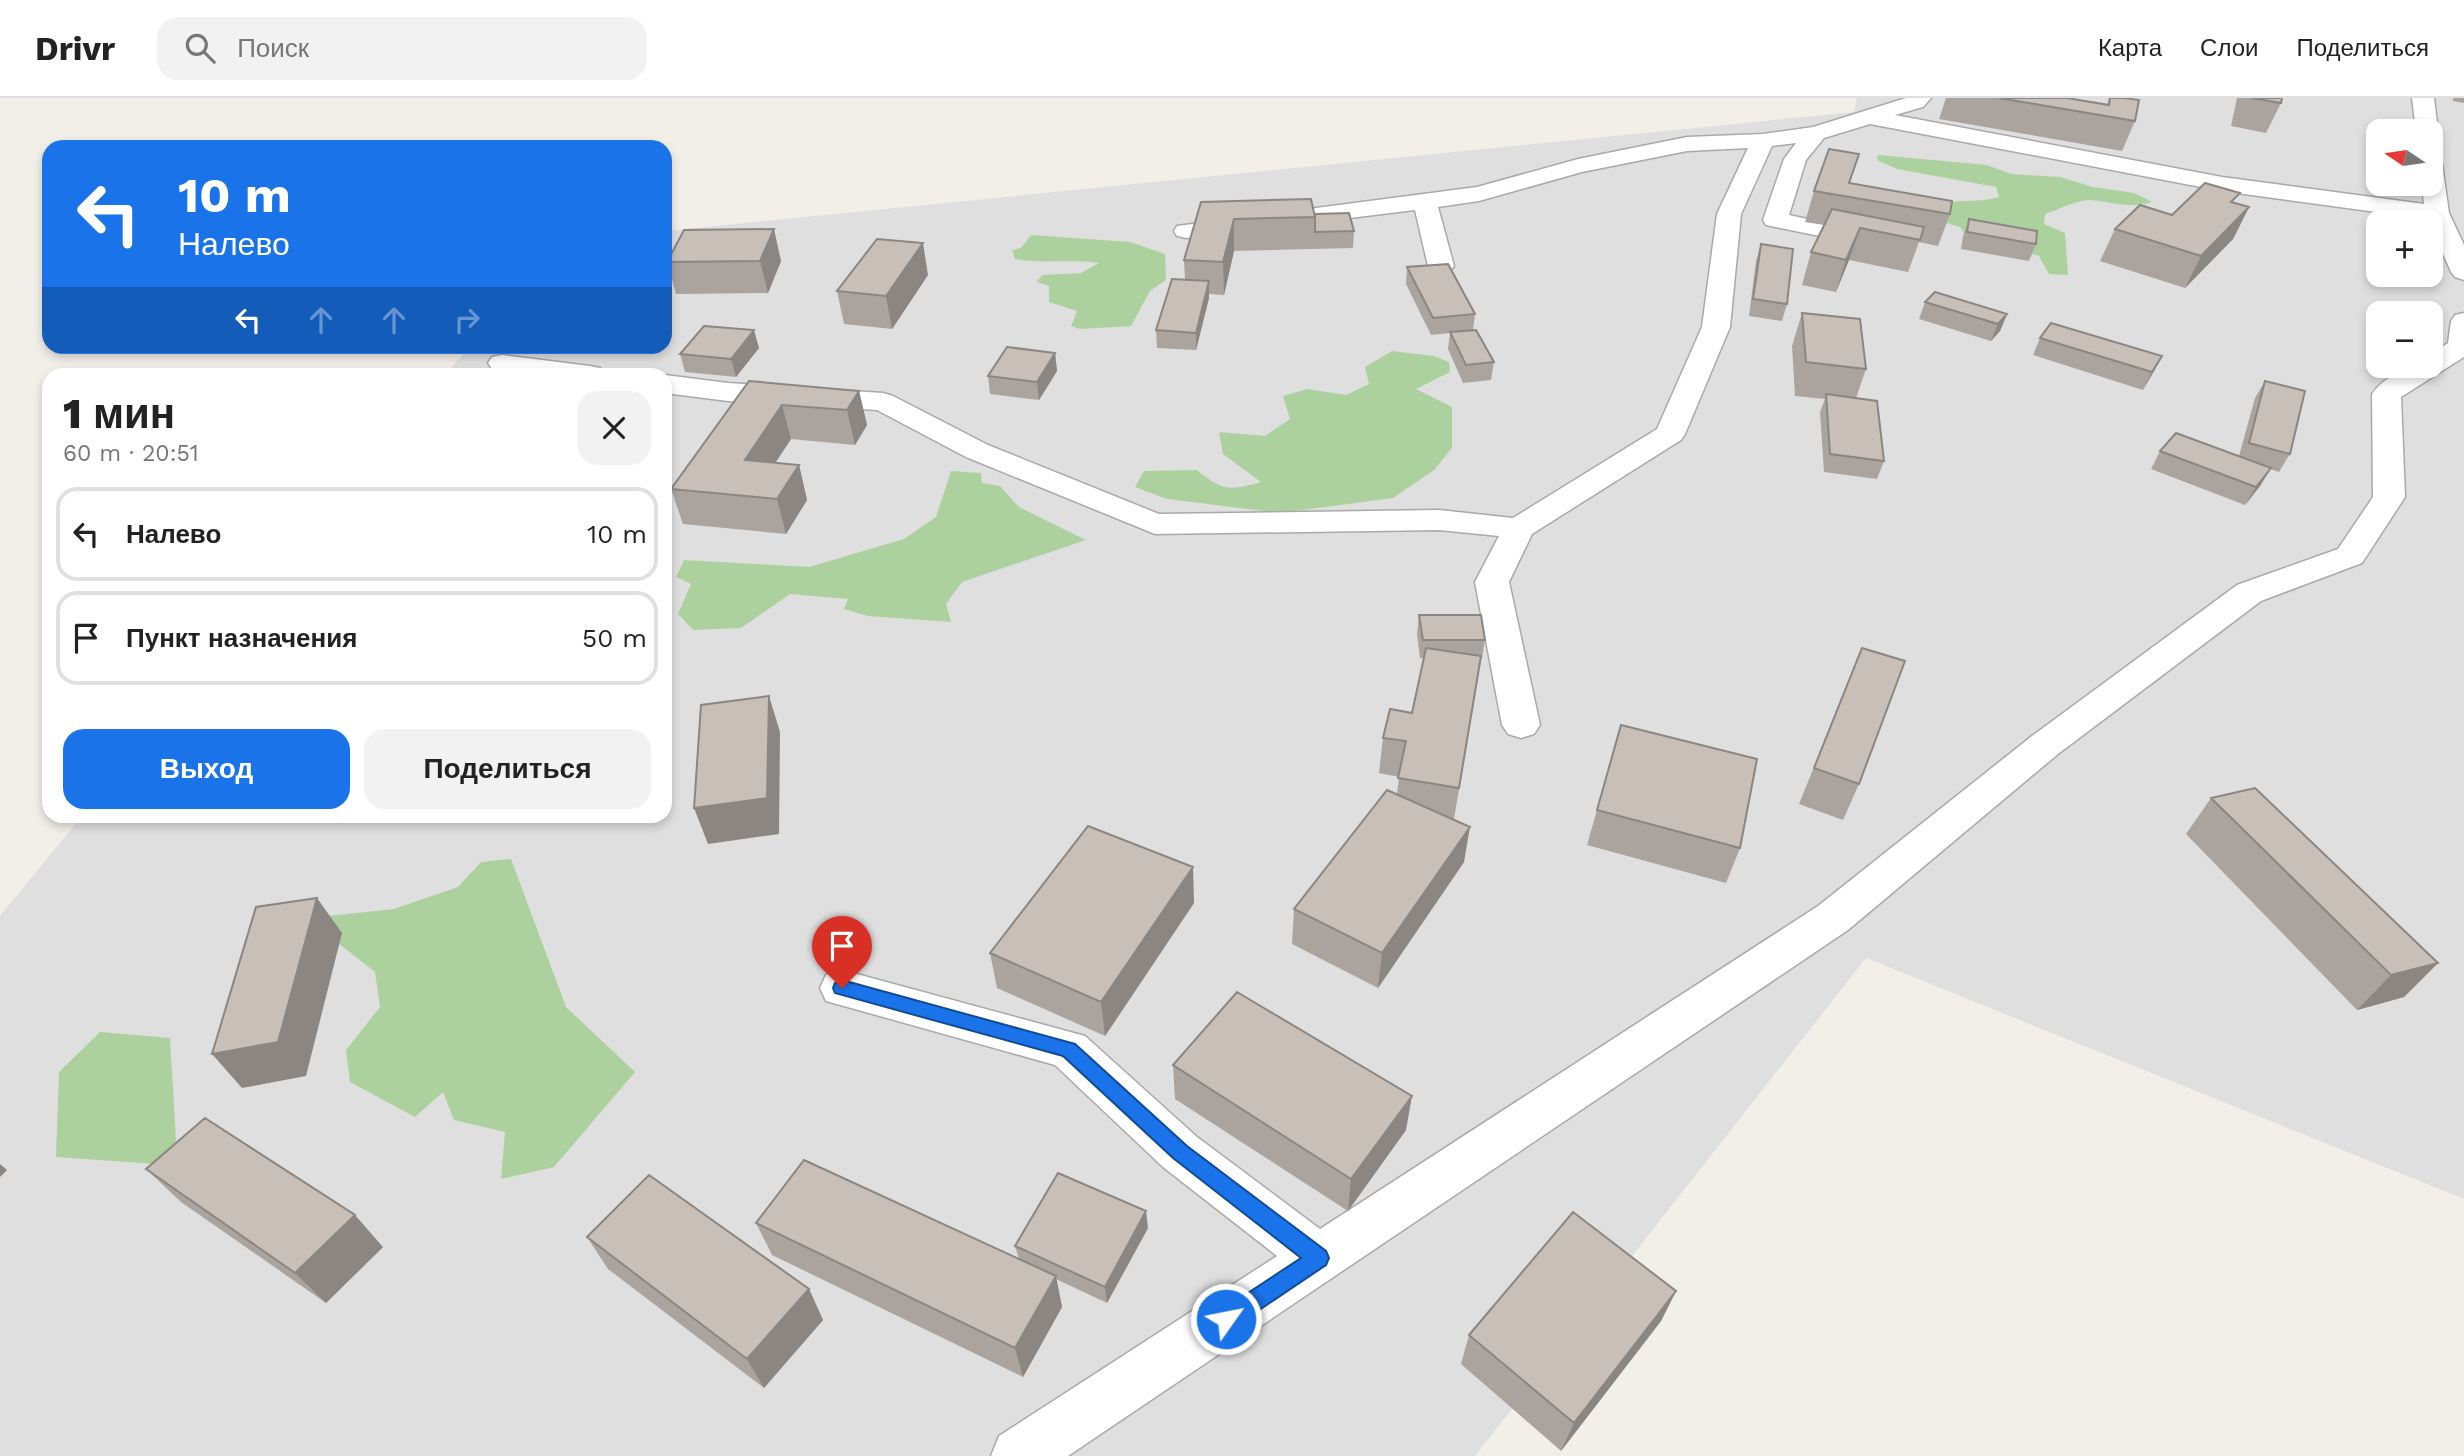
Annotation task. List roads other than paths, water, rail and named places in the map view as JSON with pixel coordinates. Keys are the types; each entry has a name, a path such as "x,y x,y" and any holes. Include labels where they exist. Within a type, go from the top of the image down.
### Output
{"street":[{"path":"1186,231 1479,194 1578,166 1687,144 1763,141 1816,132 1869,117 1920,98"},
{"path":"2423,98 2426,119"},
{"path":"1869,117 2222,184 2415,210"},
{"path":"1816,132 1795,159 1775,220 1896,245"},
{"path":"1521,725 1492,582 1519,528 1670,433 1716,327 1729,214 1763,141"},
{"path":"1425,202 1441,266"},
{"path":"2443,226 2464,272"},
{"path":"1019,1456 1833,918 2045,745 2249,593 2350,556 2389,497 2386,394 2461,347 2464,321"},
{"path":"502,363 542,368"},
{"path":"672,385 728,392 883,402 977,451 1155,524 1439,520 1519,528"},
{"path":"842,988 1069,1050 1180,1152 1318,1258"}]}
